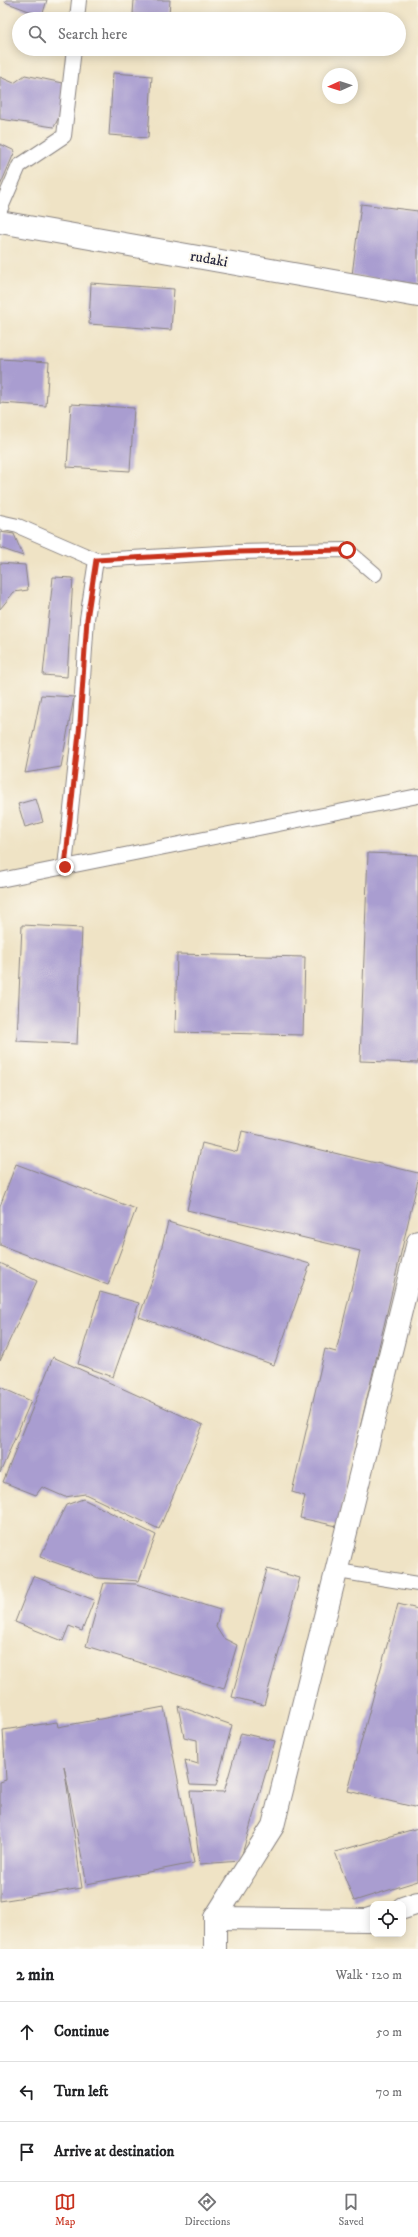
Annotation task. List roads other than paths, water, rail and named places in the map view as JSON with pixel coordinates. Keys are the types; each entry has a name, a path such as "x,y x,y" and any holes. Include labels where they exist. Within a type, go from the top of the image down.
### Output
{"street":[{"name":"rudaki","path":"0,222 418,296"},
{"path":"215,1949 215,1918 273,1826 338,1571 418,1242"},
{"path":"406,1907 418,1904"},
{"path":"215,1918 370,1919"}],"lane":[{"path":"78,12 79,0"},
{"path":"0,210 19,166 64,136 73,56"},
{"path":"0,522 18,526 96,560 238,552 347,550 375,574"},
{"path":"65,867 80,723 87,619 96,560"},
{"path":"0,880 418,796"},
{"path":"338,1571 418,1584"}]}
